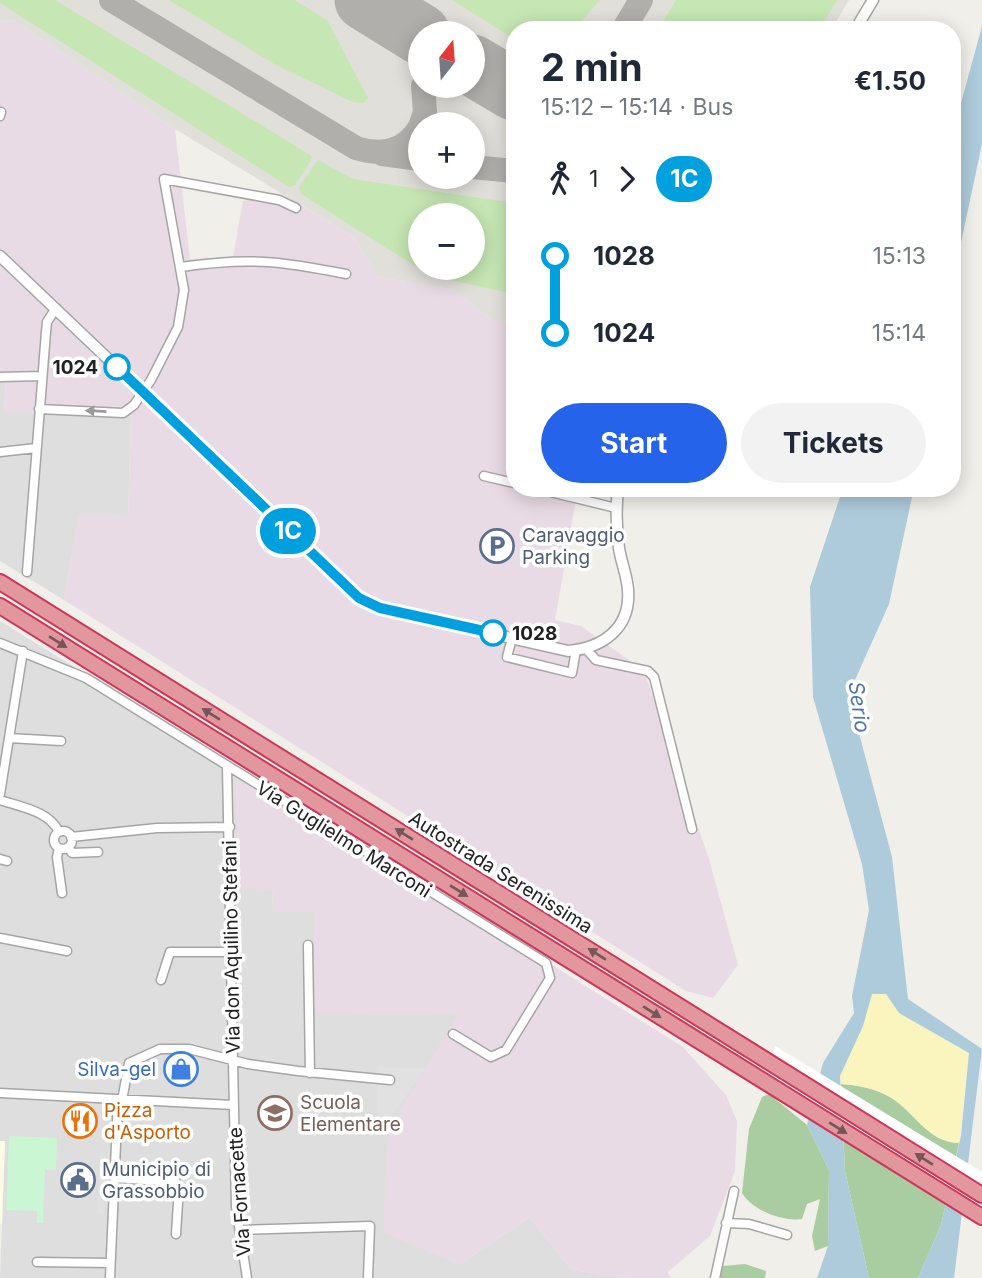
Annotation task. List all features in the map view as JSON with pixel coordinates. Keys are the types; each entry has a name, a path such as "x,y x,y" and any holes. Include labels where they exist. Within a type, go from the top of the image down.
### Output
{"highway":[{"name":"Autostrada Serenissima","path":"0,582 982,1195"},
{"name":"Autostrada Serenissima","path":"0,606 982,1217"}],"street":[{"path":"860,21 873,0"},
{"path":"39,408 123,413 142,391 178,327 184,290 164,179 279,200 296,208"},
{"path":"0,256 359,598 380,608 512,638 581,650 596,660 648,671 654,677 692,829"},
{"path":"181,267 228,260 259,259 346,274"},
{"path":"27,572 47,322 56,308"},
{"path":"0,377 42,376"},
{"path":"0,452 36,448"},
{"path":"484,476 506,481"},
{"path":"583,497 616,508"},
{"path":"512,638 507,657 572,673 581,650 615,632 625,615 628,592 619,548 617,497"},
{"name":"Via Guglielmo Marconi","path":"0,643 86,678 545,963 550,978 506,1050 491,1057 453,1034"},
{"path":"0,794 4,749 9,738 23,651"},
{"path":"9,738 61,741"},
{"name":"Via don Aquilino Stefani","path":"227,767 230,789 233,1105"},
{"name":"Via don Aquilino Stefani","path":"230,789 237,773"},
{"path":"0,800 45,815 54,822 59,832 71,837 157,828 230,827"},
{"path":"59,832 54,839 72,853 98,852"},
{"path":"62,894 57,857 71,837"},
{"path":"0,938 67,951"},
{"path":"308,945 310,1073"},
{"path":"162,980 170,952 232,952"},
{"path":"110,1278 120,1100 129,1063 160,1049 189,1049 248,1063 310,1073 390,1080"},
{"path":"0,1093 233,1105"},
{"name":"Via Fornacette","path":"233,1105 240,1230 247,1278"},
{"path":"114,1178 176,1182 179,1187 176,1234"},
{"path":"715,1278 734,1191"},
{"path":"726,1223 750,1224 787,1235"},
{"path":"240,1230 370,1226 368,1278"},
{"path":"37,1262 110,1263"}],"shaded area":[{"path":"0,0 849,0 836,21 506,21 506,322 493,320 450,289 377,277 354,237 175,129 13,20 0,22"},
{"path":"13,20 175,129 190,259 233,257 243,201 282,194 354,237 377,277 450,289 493,320 506,322 506,497 576,497 555,620 581,626 644,671 709,859 738,965 713,998 686,991 64,600 79,514 128,515 131,416 58,411 4,413 6,378 0,378 0,22"},
{"path":"0,378 6,378 4,412 58,411 131,416 128,516 79,515 64,600 0,561"},
{"path":"0,621 236,767 238,888 272,888 273,912 314,912 432,1013 458,1014 435,1054 459,1265 529,1217 572,1270 629,1278 0,1278 5,1142 0,1141","holes":["9,1136 56,1169 45,1169 37,1222 37,1211"]},
{"path":"236,767 683,1047 726,1095 737,1121 735,1171 710,1236 668,1272 671,1278 629,1278 572,1270 529,1217 459,1265 383,1232 388,1131 458,1014 316,1013 314,912 273,912 272,889 238,888"},
{"path":"377,1067 425,1068 383,1129 377,1129"},
{"path":"0,1141 5,1141 2,1224 0,1224"},
{"path":"100,1153 107,1161 104,1216 97,1211"}],"green space":[{"path":"0,0 55,0 312,156 311,160 295,185 289,187 0,3"},
{"path":"169,0 294,0 327,20 368,98 363,103 353,102 276,65"},
{"path":"452,0 600,0 582,21 506,21 506,34"},
{"path":"676,0 837,0 824,21 663,21"},
{"path":"318,160 353,179 506,202 506,292 450,280 485,280 485,203 408,203 408,262 301,194 299,187"},
{"path":"841,1084 883,1093 938,1137 959,1143 941,1225 918,1278 869,1278 845,1171"},
{"path":"769,1094 807,1125 829,1170 828,1246 815,1251 812,1236 820,1199 807,1204 802,1219 786,1219 761,1210 742,1193 749,1129 762,1097"},
{"path":"9,1136 57,1138 56,1170 45,1170 43,1223 37,1223 37,1211 6,1210"},
{"path":"745,1264 766,1271 765,1278 720,1278 722,1266"}],"sand":[{"path":"872,993 886,994 899,1013 969,1053 959,1143 938,1138 883,1093 841,1084 840,1076 863,1026"}],"water":[{"path":"982,26 982,144 961,243 961,103"},
{"path":"840,497 912,497 889,604 855,680 860,737 892,857 908,999 982,1049 954,1278 918,1278 941,1225 961,1136 969,1053 899,1013 886,994 872,994 863,1026 840,1076 845,1171 869,1278 817,1278 828,1246 829,1170 807,1125 823,1063 854,1013 852,996 869,910 862,864 813,697 810,587"}],"pier":[{"path":"775,1046 982,1172 982,1225 769,1094"}],"taxiway":[{"path":"111,0 356,148 375,152 392,150 408,141"},
{"path":"628,21 641,0"},
{"path":"399,22 408,33"},
{"path":"485,68 506,78"},
{"path":"424,98 425,112"},
{"path":"382,154 408,157"},
{"path":"485,168 506,170"}],"runway":[{"path":"365,0 408,27"},
{"path":"485,73 506,85"}],"bus line":[{"name":"1C","path":"117,367 359,598 380,608 493,633"}],"place":[{"name":"1024","path":"117,367"},
{"name":"Caravaggio Parking","path":"497,546"},
{"name":"1028","path":"493,633"},
{"name":"Silva-gel","path":"181,1069"},
{"name":"Scuola Elementare","path":"275,1113"},
{"name":"Pizza d'Asporto","path":"80,1121"},
{"name":"Municipio di Grassobbio","path":"78,1180"}],"water label":[{"name":"Serio","path":"859,707"}]}
